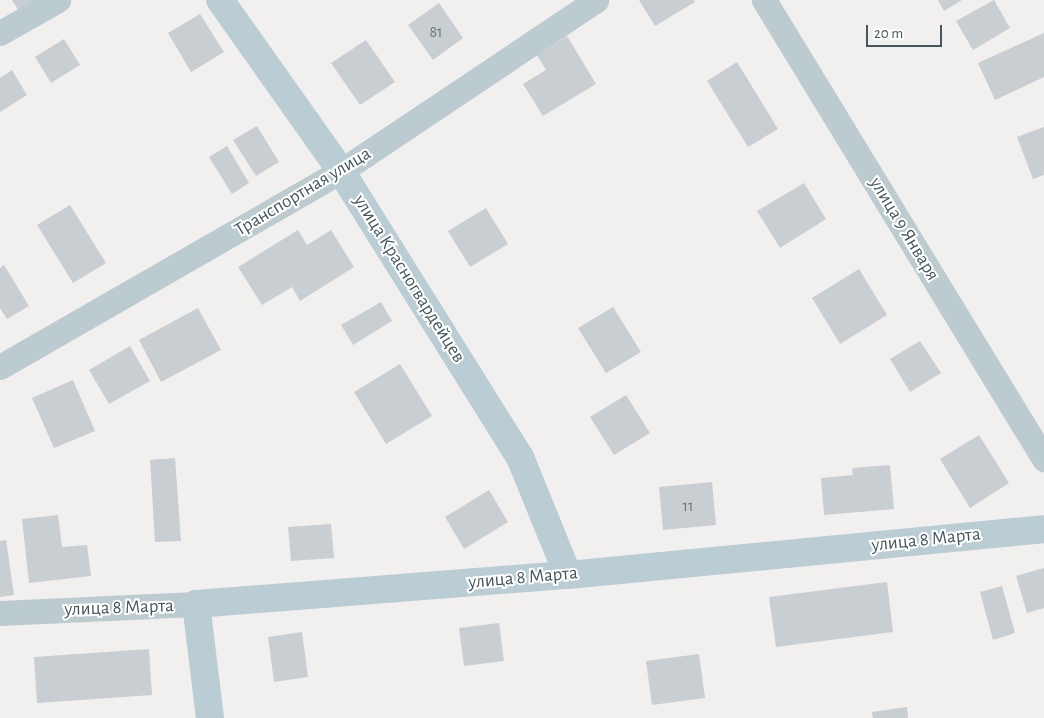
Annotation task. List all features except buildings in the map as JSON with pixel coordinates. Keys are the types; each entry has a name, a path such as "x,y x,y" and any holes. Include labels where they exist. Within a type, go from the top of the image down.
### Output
{"street":[{"path":"0,33 58,0"},
{"name":"улица Красногвардейцев","path":"220,0 342,171 520,457 568,575"},
{"name":"Транспортная улица","path":"0,368 342,171 596,0"},
{"name":"улица 9 Января","path":"764,0 1044,459"},
{"name":"улица 8 Марта","path":"0,613 196,604 568,575 1044,529"},
{"path":"196,604 210,718"}]}
